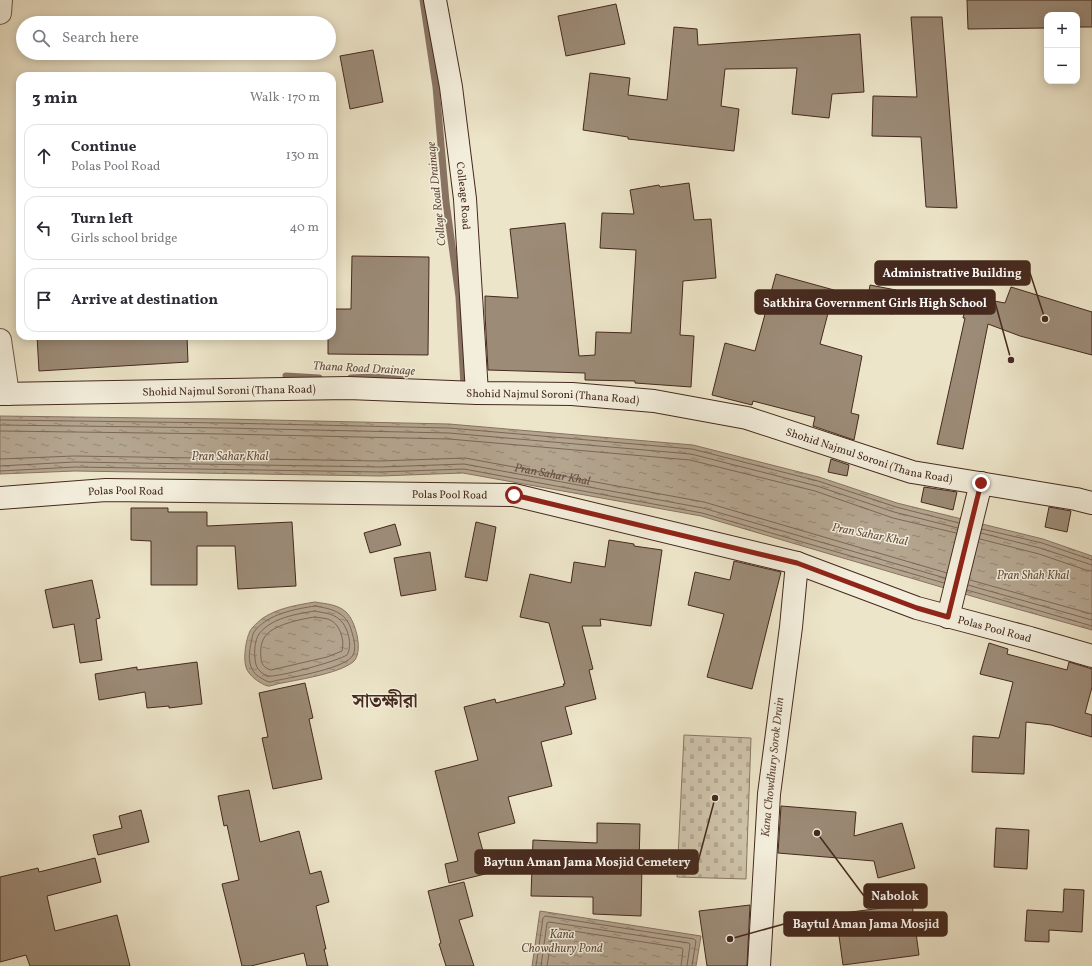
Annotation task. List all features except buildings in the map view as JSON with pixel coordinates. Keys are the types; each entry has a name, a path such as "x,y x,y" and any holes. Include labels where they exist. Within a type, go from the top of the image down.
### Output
{"street":[{"path":"0,13 1,0"},
{"name":"Colleage Road","path":"435,0 451,87 465,198 477,393"},
{"path":"0,340 4,394"},
{"name":"Shohid Najmul Soroni (Thana Road)","path":"4,394 348,388 477,393 572,394 654,402 748,418 912,472 1076,499 1092,503"},
{"path":"948,617 981,483"},
{"name":"Polas Pool Road","path":"0,498 106,490 514,495 797,563 917,608 1092,656"},
{"path":"759,966 769,794 792,627 797,563"}],"green space":[{"path":"684,735 751,738 746,879 677,877"}],"water":[{"name":"Pran Shah Khal","path":"0,416 449,424 693,445 819,477 897,503 1043,539 1092,556 1092,630 701,516 463,473 380,476 75,471 0,474"},
{"path":"315,602 339,607 350,616 356,629 358,645 358,652 353,662 327,673 270,686 265,685 255,679 247,670 245,663 247,639 252,628 263,618 281,609"},
{"name":"Kana Chowdhury Pond","path":"540,911 701,936 696,966 532,966"}],"waterway":[{"name":"College Road Drainage","path":"423,0 436,87 446,202 459,297 464,386 461,386"},
{"name":"Thana Road Drainage","path":"286,376 319,378"},
{"name":"Thana Road Drainage","path":"351,378 373,377 405,380"}],"place":[{"name":"Administrative Building","path":"1045,319"},
{"name":"Satkhira Government Girls High School","path":"1011,360"},
{"name":"Baytun Aman Jama Mosjid Cemetery","path":"715,798"},
{"name":"Nabolok","path":"817,833"},
{"name":"Baytul Aman Jama Mosjid","path":"730,939"}],"district":[{"name":"সাতক্ষীরা","path":"385,700"}],"route":[{"path":"514,495 797,563 917,608 948,617 981,483"}],"water label":[{"name":"Pran Sahar Khal","path":"230,456"},
{"name":"Pran Sahar Khal","path":"552,474"},
{"name":"Pran Sahar Khal","path":"870,534"},
{"name":"Kana Chowdhury Sorok Drain","path":"772,767"}]}
